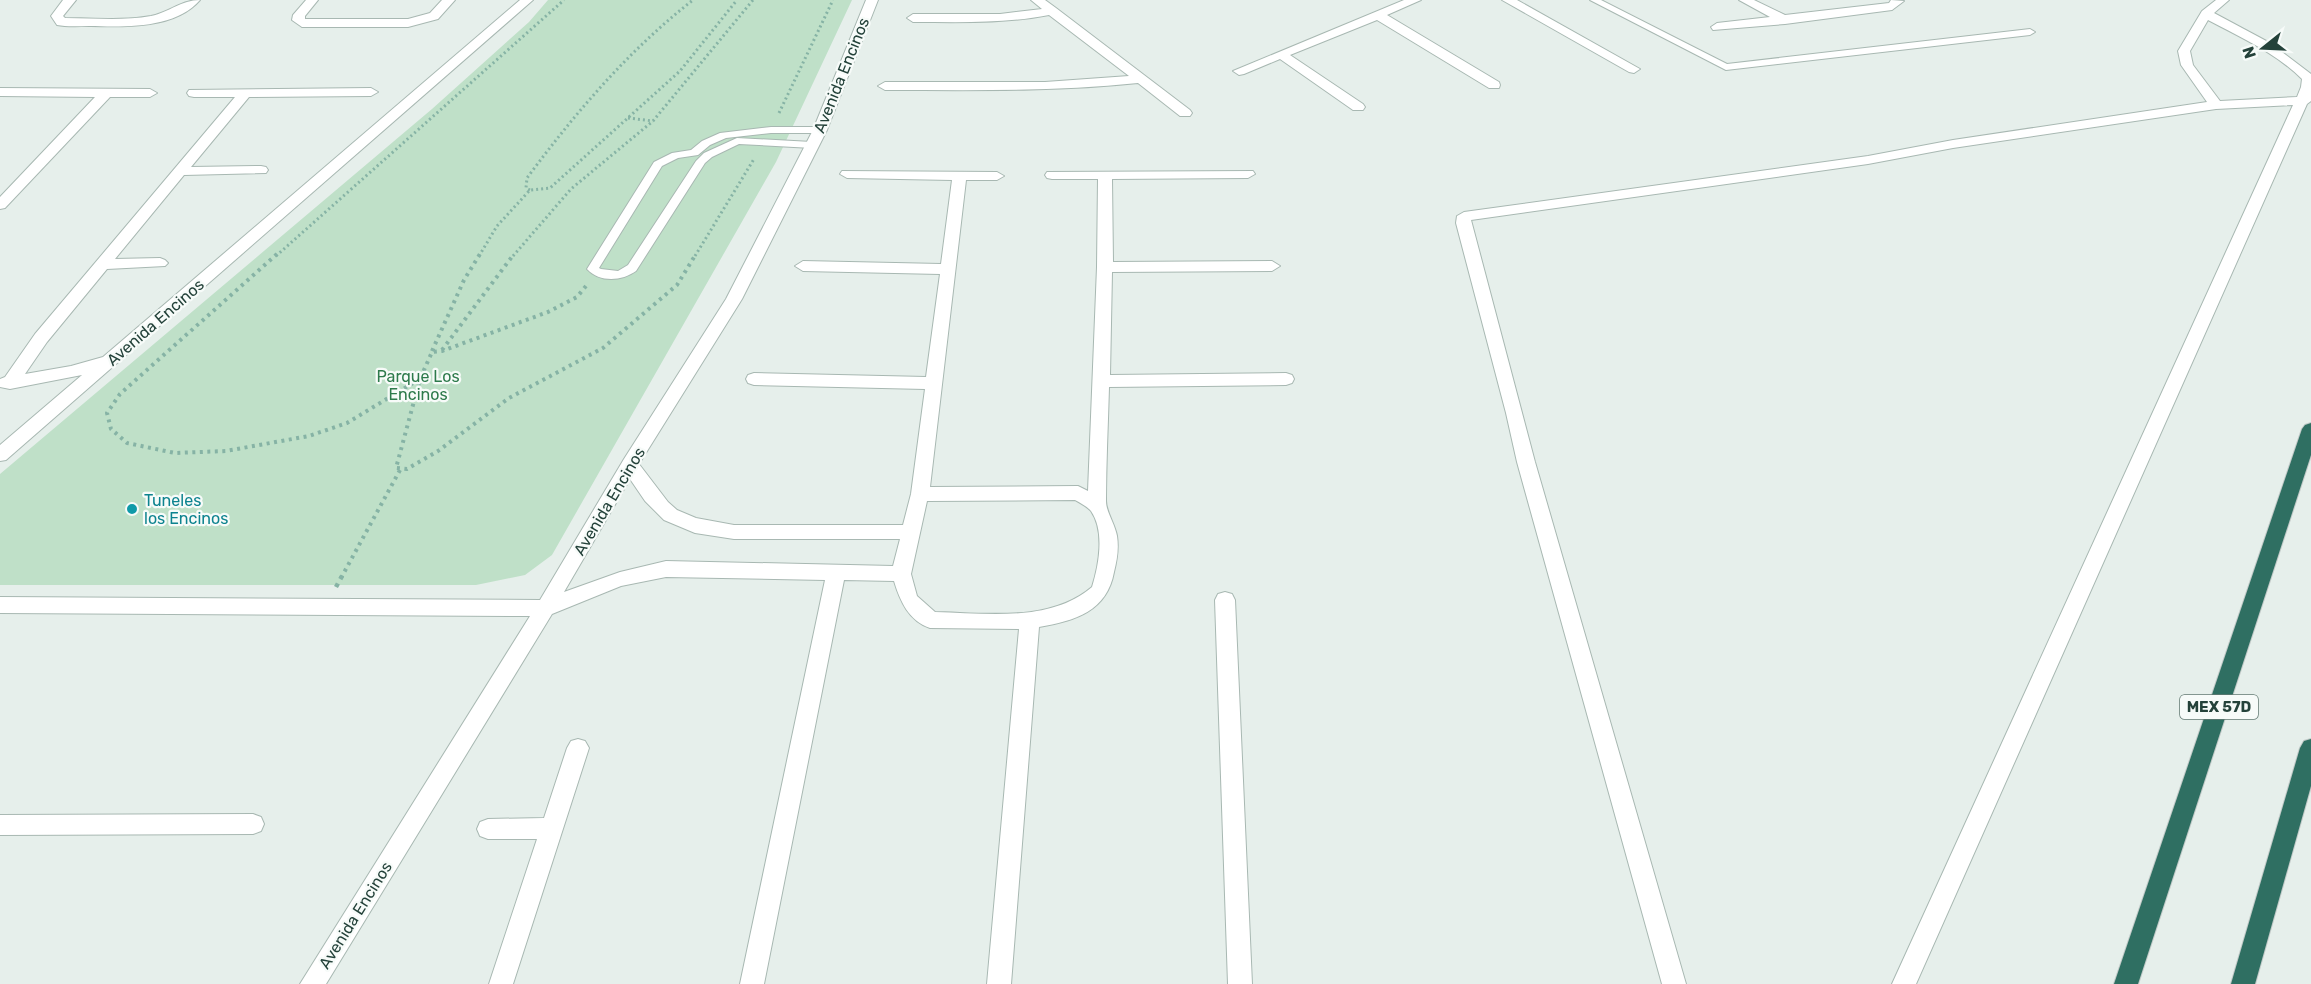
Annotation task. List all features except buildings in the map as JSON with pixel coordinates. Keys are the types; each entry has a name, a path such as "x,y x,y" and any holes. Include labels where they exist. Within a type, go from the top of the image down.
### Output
{"highway":[{"name":"MEX 57D","path":"2126,984 2311,429"},
{"path":"2243,984 2311,748"}],"street":[{"path":"70,0 57,16 61,22 154,20 185,9 194,0"},
{"path":"312,0 299,15 298,20 302,23 408,23 434,16 449,0"},
{"name":"Avenida Encinos","path":"0,455 527,0"},
{"name":"Avenida Encinos","path":"312,984 545,608 630,464 734,299 816,138 872,0"},
{"path":"1037,0 1185,113"},
{"path":"1239,71 1415,0"},
{"path":"1508,0 1634,69"},
{"path":"1745,0 1785,20"},
{"path":"1717,27 1892,6 1898,2 1897,0"},
{"path":"2216,105 2187,65 2184,51 2206,14 2223,0"},
{"path":"913,18 1004,18 1031,16 1052,11"},
{"path":"1904,984 2304,100 2308,78 2298,68 2266,46 2206,14"},
{"path":"1378,15 1494,85"},
{"path":"1281,54 1358,106"},
{"path":"885,86 1106,84 1142,79"},
{"path":"0,92 150,93"},
{"path":"0,205 107,92"},
{"path":"194,93 370,92"},
{"path":"5,383 245,93"},
{"path":"1674,984 1526,462 1515,413 1463,223 1464,216 1868,160 1953,144 2216,105 2304,100"},
{"path":"180,171 261,170"},
{"path":"847,174 997,176"},
{"path":"1052,175 1248,174"},
{"path":"960,175 920,494 901,574 909,600 930,620 1030,620 1071,612 1099,592 1107,566 1109,541 1103,517 1097,505 1105,267 1105,175"},
{"path":"103,264 160,263"},
{"path":"803,266 948,269"},
{"path":"1105,267 1272,266"},
{"path":"5,383 72,372 111,360"},
{"path":"1101,381 1286,378"},
{"path":"754,379 934,382"},
{"path":"630,464 657,505 673,518 708,529 734,532 910,532"},
{"path":"920,494 1078,493 1097,505"},
{"path":"0,605 545,608 612,580 639,572 666,569 901,574"},
{"path":"752,984 836,572"},
{"path":"1225,600 1240,984"},
{"path":"999,984 1030,620"},
{"path":"501,984 578,748"},
{"path":"0,825 253,824"},
{"path":"488,830 552,828"}],"lane":[{"path":"1594,0 1726,67 2030,32"},
{"path":"816,138 764,142 737,141 698,157 676,155 658,164 593,265 593,269 597,273 619,276 632,268 698,157 706,143 724,135 771,130 816,138"}],"path":[{"path":"420,379 347,423 309,436 226,451 175,453 127,443 111,429 107,413 120,394 564,0"},
{"path":"530,190 526,188 527,178 565,126 627,57 693,0"},
{"path":"400,470 396,468 399,449 420,379 465,280 497,226 530,190 550,188 680,71 737,0"},
{"path":"442,351 494,279 545,218 571,189 653,121 753,0"},
{"path":"771,130 833,0"},
{"path":"627,118 653,121"},
{"path":"324,607 400,470 438,451 509,398 603,348 677,285 764,142"},
{"path":"432,352 442,351 548,312 577,297 597,273"}],"green space":[{"name":"Parque Los Encinos","path":"548,0 852,0 776,162 552,555 525,575 476,585 0,585 0,474 432,109 529,22"}],"place":[{"name":"Tuneles los Encinos","path":"132,509"}]}
